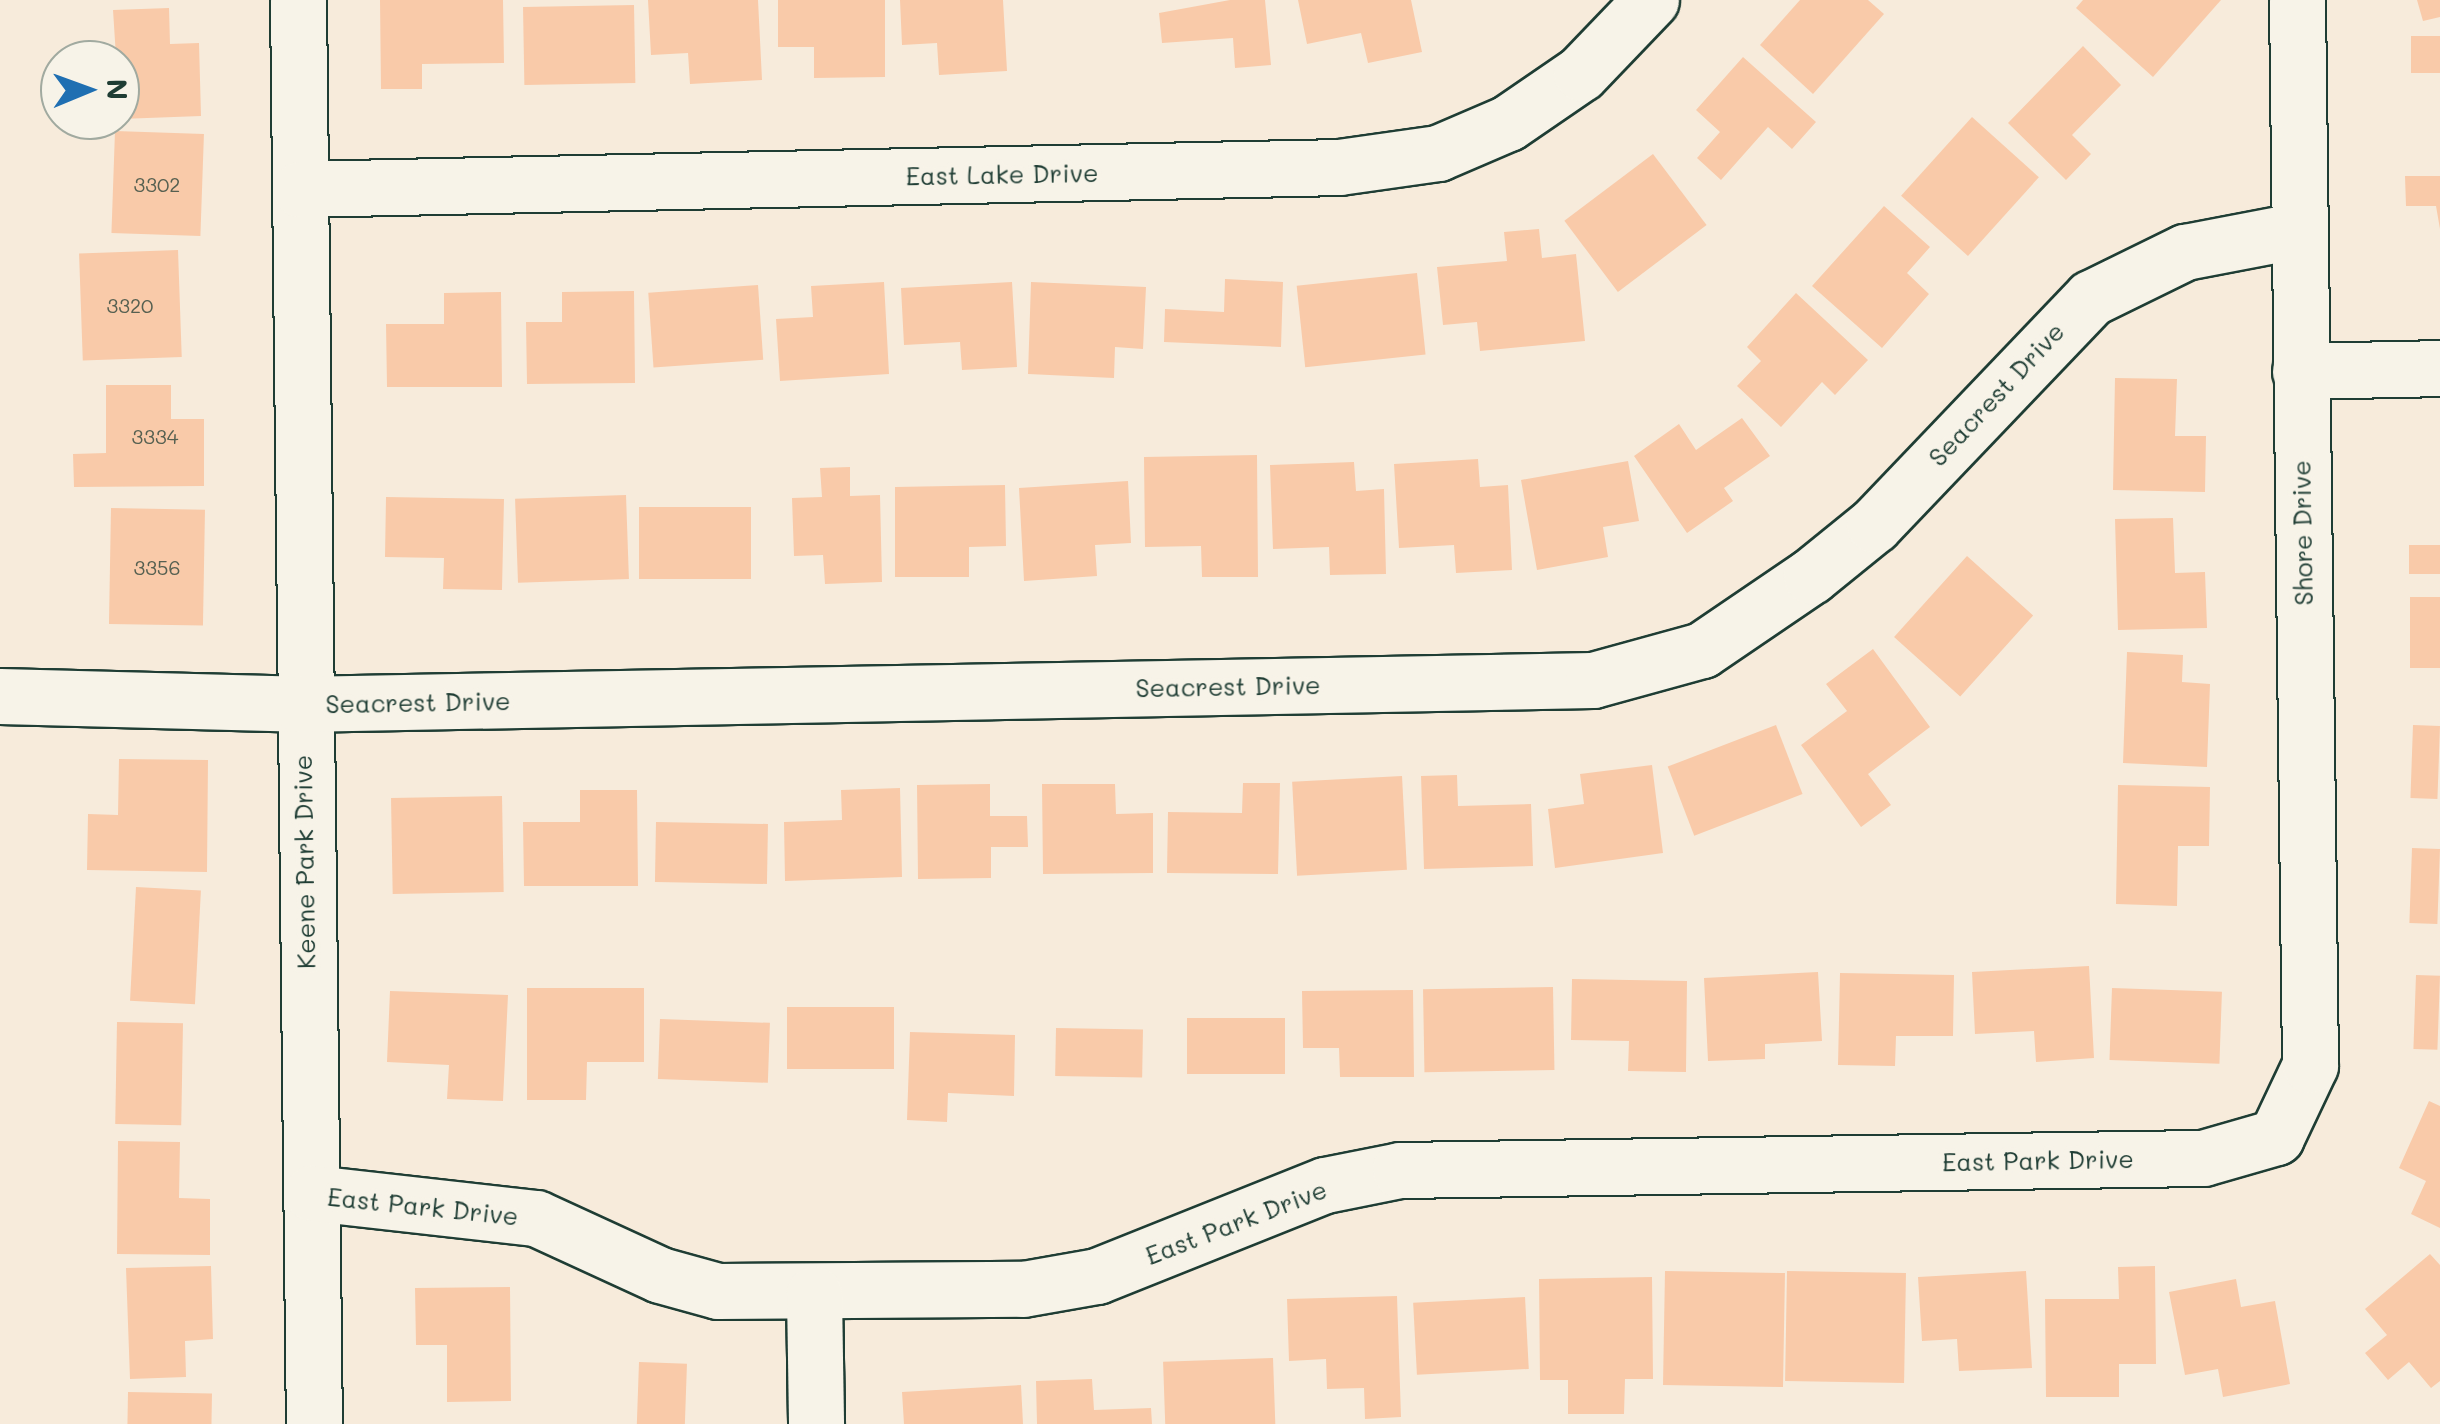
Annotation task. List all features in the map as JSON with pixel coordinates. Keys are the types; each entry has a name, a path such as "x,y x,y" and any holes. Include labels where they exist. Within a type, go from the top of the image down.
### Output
{"street":[{"name":"Keene Park Drive","path":"298,0 300,704 314,1424"},
{"name":"East Lake Drive","path":"300,189 1339,167 1422,156 1508,124 1581,73 1650,0"},
{"name":"Shore Drive","path":"2297,0 2310,1065"},
{"name":"Seacrest Drive","path":"0,696 300,704 1593,680 1702,650 1811,576 1874,525 2091,298 2185,252 2300,230"},
{"path":"2300,371 2440,368"},
{"name":"East Park Drive","path":"312,1193 536,1218 660,1275 718,1290 814,1294 1056,1285 1325,1185 1400,1170 2204,1158 2276,1137 2310,1065"},
{"path":"814,1294 816,1424"}],"building":[{"path":"380,0 503,0 504,63 422,64 422,89 381,89"},
{"path":"648,0 758,0 762,80 690,84 688,53 651,55"},
{"path":"778,0 885,0 885,77 814,78 814,47 778,47"},
{"path":"900,0 1003,0 1007,71 939,75 937,43 902,45"},
{"path":"1230,0 1265,0 1271,65 1235,68 1233,38 1162,43 1159,13"},
{"path":"1298,0 1411,0 1422,52 1368,63 1361,33 1307,44"},
{"path":"1800,0 1868,0 1884,14 1813,94 1760,45"},
{"path":"2083,0 2221,0 2153,77 2076,8"},
{"path":"2417,0 2440,0 2440,17 2423,21"},
{"path":"634,5 635,83 524,85 523,7"},
{"path":"169,8 170,44 199,43 201,116 140,118 140,40 115,40 113,10"},
{"path":"2411,36 2440,36 2440,73 2411,73"},
{"path":"2083,46 2121,85 2072,135 2091,154 2066,180 2008,123"},
{"path":"1743,57 1816,122 1792,149 1768,127 1721,180 1697,158 1720,132 1696,110"},
{"path":"1972,117 2039,177 1968,256 1901,196"},
{"path":"140,132 204,134 200,236 111,233 115,140 140,140"},
{"path":"1653,154 1707,225 1618,292 1564,221"},
{"path":"2405,176 2440,176 2440,229 2436,206 2406,206"},
{"path":"1884,206 1930,247 1907,273 1929,294 1882,348 1812,286"},
{"path":"1539,229 1542,258 1576,254 1585,341 1480,351 1477,322 1443,325 1437,267 1507,261 1504,232"},
{"path":"178,250 182,357 83,360 79,253"},
{"path":"1417,273 1426,355 1305,367 1297,286"},
{"path":"1225,279 1283,282 1281,347 1164,342 1165,309 1224,312"},
{"path":"884,282 889,374 780,381 776,319 813,317 811,286"},
{"path":"1012,282 1017,367 962,370 960,342 904,345 901,288"},
{"path":"1031,282 1146,287 1143,349 1115,347 1114,378 1028,374"},
{"path":"758,285 763,360 653,367 648,293"},
{"path":"634,291 635,383 527,384 526,322 562,322 562,292"},
{"path":"501,292 502,387 387,387 386,324 444,324 444,293"},
{"path":"1796,293 1868,360 1835,395 1822,382 1781,427 1737,386 1761,361 1747,347"},
{"path":"2115,378 2177,379 2175,436 2206,436 2205,492 2113,490"},
{"path":"106,385 171,385 171,419 204,419 204,486 74,487 73,454 106,453"},
{"path":"1742,418 1770,456 1724,488 1733,501 1687,533 1634,456 1679,424 1696,450"},
{"path":"1257,455 1258,577 1202,577 1201,546 1145,547 1144,457"},
{"path":"1478,459 1480,487 1508,485 1512,570 1456,573 1454,545 1399,548 1394,464"},
{"path":"1628,461 1639,521 1603,527 1608,557 1537,570 1521,480"},
{"path":"1354,462 1356,491 1384,489 1386,574 1330,575 1329,547 1273,549 1270,465"},
{"path":"850,467 850,496 880,495 882,582 825,584 823,555 794,556 792,498 822,497 820,468"},
{"path":"1128,481 1131,543 1095,545 1097,576 1024,581 1019,488"},
{"path":"1005,485 1006,546 969,547 969,577 895,577 895,487"},
{"path":"626,495 629,579 518,583 515,499"},
{"path":"386,497 504,499 502,590 443,589 444,558 385,557"},
{"path":"639,507 751,507 751,579 639,579"},
{"path":"111,508 205,510 203,626 109,624"},
{"path":"2173,518 2175,573 2205,572 2207,628 2118,630 2115,519"},
{"path":"2409,545 2440,545 2440,574 2409,574"},
{"path":"1967,556 2033,616 1960,697 1894,637"},
{"path":"2410,597 2440,597 2440,668 2410,668"},
{"path":"1873,649 1930,727 1868,774 1891,805 1861,827 1801,745 1847,711 1826,684"},
{"path":"2127,652 2183,655 2182,682 2210,684 2207,767 2123,763"},
{"path":"1776,725 1803,794 1694,836 1668,767"},
{"path":"2413,725 2440,726 2437,799 2410,798"},
{"path":"119,759 208,760 207,872 87,870 88,814 118,815"},
{"path":"1652,765 1663,853 1555,868 1548,809 1584,804 1580,774"},
{"path":"1457,775 1458,806 1531,804 1533,866 1424,869 1421,776"},
{"path":"1402,776 1407,870 1297,876 1292,782"},
{"path":"1243,783 1280,783 1278,874 1167,873 1168,812 1242,813"},
{"path":"990,784 990,816 1027,816 1028,847 991,847 991,878 918,879 917,785"},
{"path":"1042,784 1115,784 1116,814 1153,813 1153,873 1043,874"},
{"path":"2118,785 2210,787 2209,846 2178,846 2177,906 2116,904"},
{"path":"900,788 902,877 785,881 784,822 842,820 841,790"},
{"path":"580,790 637,790 638,886 524,886 523,822 580,822"},
{"path":"502,796 504,892 393,894 391,798"},
{"path":"656,822 768,824 767,884 655,882"},
{"path":"2412,848 2440,849 2437,924 2409,923"},
{"path":"136,887 201,890 195,1004 130,1001"},
{"path":"2089,966 2094,1058 2036,1062 2034,1031 1975,1034 1972,972"},
{"path":"1818,972 1822,1041 1765,1044 1765,1059 1708,1061 1704,978"},
{"path":"1840,973 1954,975 1953,1036 1896,1036 1895,1066 1838,1065"},
{"path":"2416,975 2440,976 2437,1050 2413,1049"},
{"path":"1572,979 1687,981 1686,1072 1628,1071 1629,1041 1571,1040"},
{"path":"1553,987 1554,1070 1424,1072 1423,989"},
{"path":"527,988 644,988 644,1062 587,1062 586,1100 527,1100"},
{"path":"2112,988 2222,992 2219,1064 2109,1060"},
{"path":"1413,990 1414,1077 1340,1077 1339,1048 1303,1048 1302,991"},
{"path":"390,991 508,995 503,1101 447,1099 449,1065 387,1062"},
{"path":"787,1007 894,1007 894,1069 787,1069"},
{"path":"1187,1018 1285,1018 1285,1074 1187,1074"},
{"path":"660,1019 770,1023 768,1083 658,1079"},
{"path":"117,1022 183,1023 181,1125 115,1124"},
{"path":"1056,1028 1143,1030 1142,1078 1055,1076"},
{"path":"910,1032 1015,1035 1014,1096 948,1093 947,1122 907,1120"},
{"path":"2429,1101 2440,1106 2440,1228 2411,1214 2426,1181 2399,1168"},
{"path":"118,1141 180,1142 179,1198 210,1199 210,1255 117,1254"},
{"path":"2430,1254 2440,1265 2440,1381 2431,1388 2409,1362 2388,1380 2365,1353 2387,1335 2365,1309"},
{"path":"211,1266 213,1339 185,1341 186,1377 130,1379 126,1268"},
{"path":"2155,1266 2156,1364 2119,1364 2119,1397 2046,1397 2045,1299 2119,1299 2118,1267"},
{"path":"1665,1271 1785,1273 1783,1387 1663,1385"},
{"path":"1787,1271 1906,1273 1904,1383 1785,1381"},
{"path":"2026,1271 2032,1368 1959,1371 1957,1339 1922,1341 1918,1277"},
{"path":"1652,1277 1653,1379 1625,1379 1624,1414 1568,1414 1568,1380 1540,1380 1539,1279"},
{"path":"2236,1279 2241,1307 2275,1301 2290,1384 2223,1397 2218,1369 2185,1375 2169,1292"},
{"path":"510,1287 511,1401 447,1402 447,1345 416,1345 415,1288"},
{"path":"1397,1296 1401,1417 1365,1419 1364,1388 1327,1389 1326,1359 1289,1361 1287,1299"},
{"path":"1525,1297 1529,1369 1417,1375 1413,1303"},
{"path":"1273,1358 1275,1424 1165,1424 1163,1362"},
{"path":"639,1362 687,1364 685,1424 637,1424"},
{"path":"1092,1379 1094,1410 1151,1408 1152,1424 1037,1424 1036,1381"},
{"path":"1021,1385 1023,1424 904,1424 902,1392"},
{"path":"128,1392 212,1393 211,1424 127,1424"}]}
